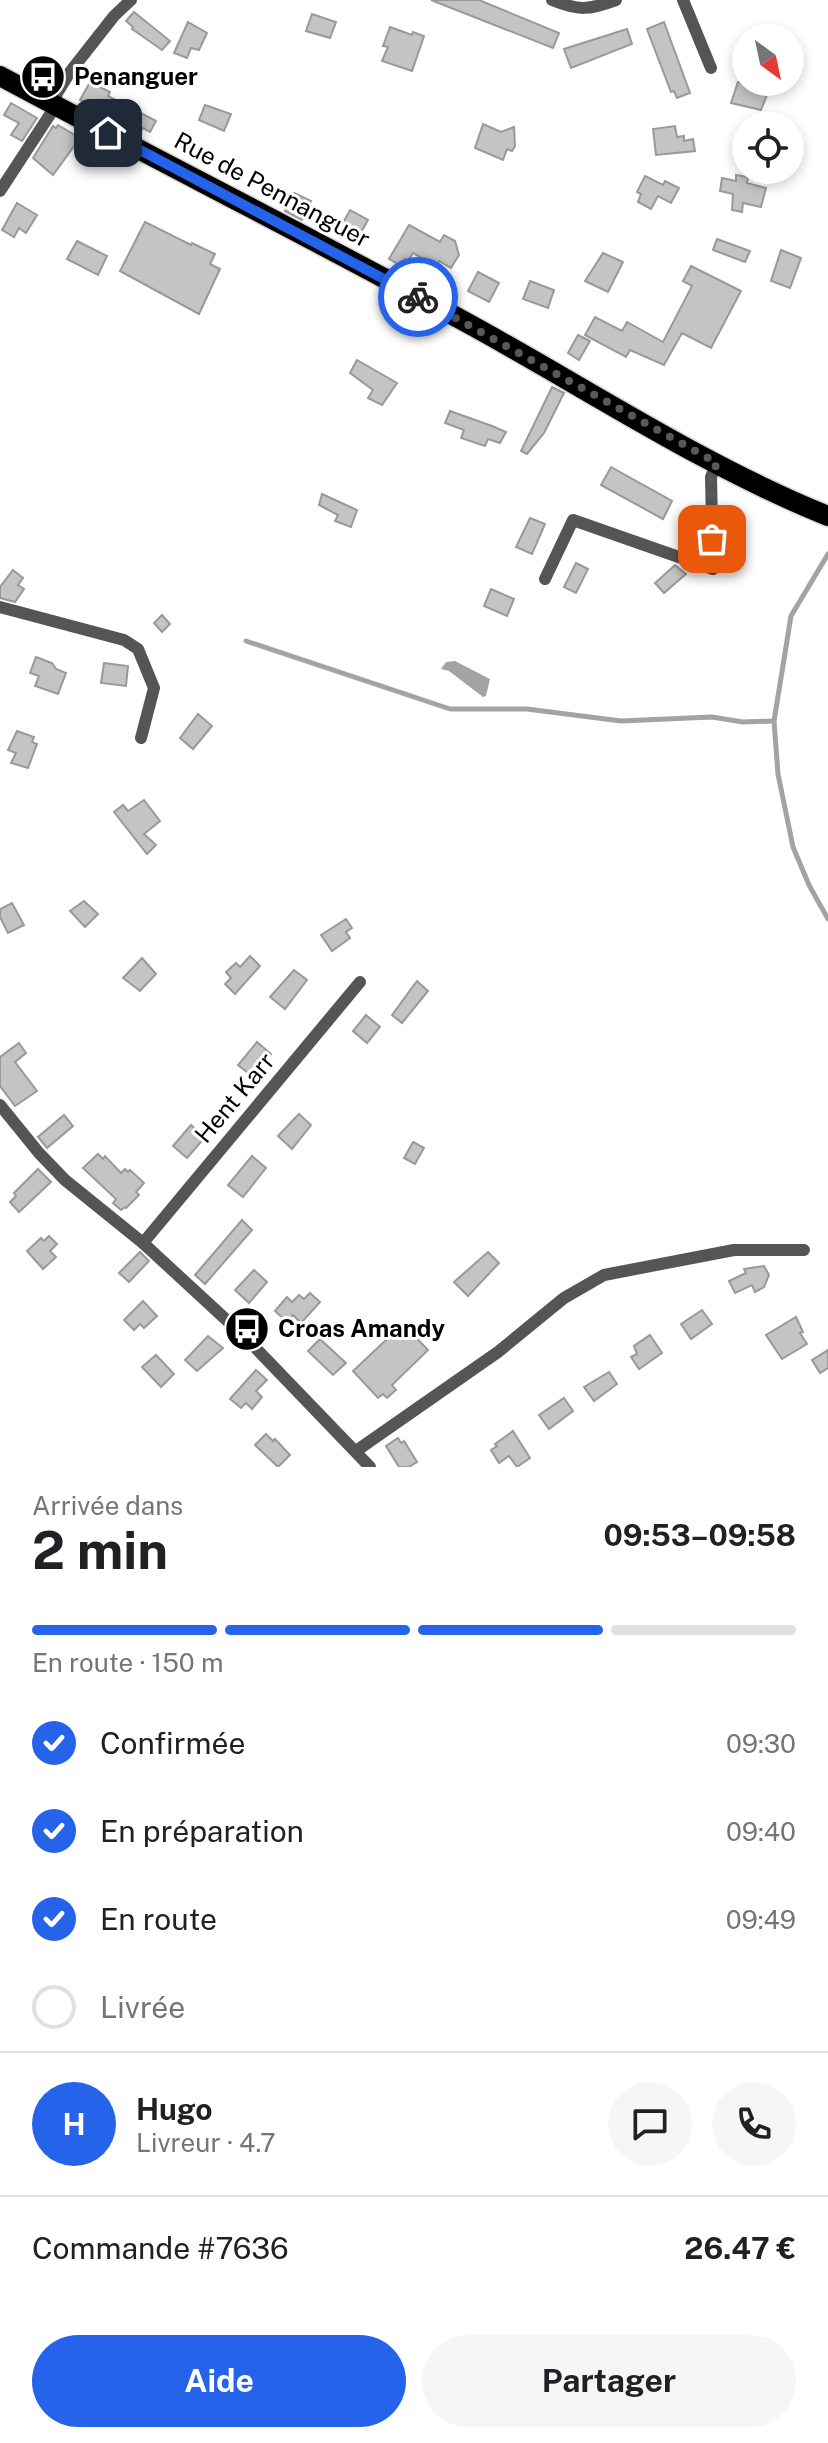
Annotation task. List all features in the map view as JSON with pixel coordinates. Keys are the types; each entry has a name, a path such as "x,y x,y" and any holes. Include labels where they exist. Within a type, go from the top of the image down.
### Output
{"main road":[{"name":"Rue de Pennanguer","path":"0,76 461,319 717,463 797,504 828,516"}],"street":[{"path":"0,191 51,113 57,93 70,72 114,16 131,0"},
{"path":"552,0 572,8 592,9 616,0"},
{"path":"683,0 711,68"},
{"path":"545,579 573,520 713,569 711,477 717,463"},
{"path":"0,607 124,640 138,649 154,688 141,738"},
{"name":"Hent Karr","path":"143,1243 360,982"},
{"path":"0,1105 65,1180 143,1243 246,1338 370,1467"},
{"path":"356,1451 498,1352 564,1298 604,1275 734,1250 804,1250"}],"shaded area":[{"path":"455,661 490,679 486,696 483,697 449,671 441,669 446,662"}],"building":[{"path":"431,0 479,0 559,33 553,48"},
{"path":"134,12 170,41 162,50 132,29 126,21"},
{"path":"312,14 336,22 330,38 306,31"},
{"path":"188,22 207,33 199,50 191,48 187,58 174,53"},
{"path":"664,22 690,93 677,98 674,91 671,92 647,29"},
{"path":"390,27 424,36 412,71 382,61 388,47 383,46"},
{"path":"627,29 632,44 571,68 564,49"},
{"path":"90,82 110,92 108,96 156,121 150,132 143,128 140,133 121,123 124,119 80,100"},
{"path":"733,96 766,96 761,110 731,103"},
{"path":"11,103 37,118 22,141 11,135 19,123 4,115"},
{"path":"205,105 231,114 224,131 199,120"},
{"path":"483,124 501,132 514,127 515,146 512,151 507,149 503,160 475,148"},
{"path":"58,125 80,138 53,175 33,158 53,126 56,128"},
{"path":"675,126 677,137 684,136 684,141 693,139 695,151 656,155 653,129"},
{"path":"645,176 663,185 665,181 679,188 671,203 658,196 651,209 638,202 641,194 637,192"},
{"path":"722,178 732,180 732,184 766,188 761,207 743,203 742,212 732,210 733,194 720,191"},
{"path":"294,193 311,201 302,220 285,211"},
{"path":"17,203 37,215 26,233 19,228 14,237 2,230"},
{"path":"350,210 368,220 359,236 341,226"},
{"path":"145,222 215,254 210,264 220,269 199,314 120,271"},
{"path":"409,225 440,242 444,235 455,241 459,255 451,268 439,261 436,266 413,253 401,266 389,259"},
{"path":"717,239 750,251 745,262 713,250"},
{"path":"77,241 107,256 98,275 67,259"},
{"path":"781,250 801,258 790,288 771,281"},
{"path":"603,253 623,262 608,292 585,281"},
{"path":"691,266 741,291 711,348 682,333 664,365 630,350 626,357 585,335 595,317 622,331 627,322 663,342 692,286 683,281"},
{"path":"478,272 499,283 489,302 468,291"},
{"path":"530,281 554,290 548,308 523,299"},
{"path":"578,335 590,341 579,360 568,353"},
{"path":"357,360 397,383 382,405 368,398 373,390 350,373"},
{"path":"552,387 564,393 544,433 527,454 521,451"},
{"path":"450,411 506,432 500,443 488,439 485,446 461,438 464,430 445,423"},
{"path":"611,467 672,501 663,519 601,485"},
{"path":"322,494 357,510 351,527 335,521 338,515 319,505"},
{"path":"530,518 545,524 532,554 516,547"},
{"path":"576,563 588,569 576,593 564,587"},
{"path":"675,565 686,574 664,593 655,583"},
{"path":"13,570 23,578 18,585 24,589 15,602 0,598 0,587"},
{"path":"491,589 514,599 507,616 484,606"},
{"path":"162,615 170,624 162,632 154,623"},
{"path":"36,657 66,673 58,694 35,686 39,676 30,673"},
{"path":"104,663 128,666 126,686 101,683"},
{"path":"198,714 212,726 193,749 180,738"},
{"path":"17,731 34,737 32,742 37,744 28,768 11,763 16,753 8,750"},
{"path":"144,800 160,821 144,834 156,845 147,854 114,812 123,805 128,811"},
{"path":"84,901 98,914 85,927 70,911"},
{"path":"12,903 24,925 8,933 0,917 0,909"},
{"path":"346,919 352,928 346,932 350,938 332,951 321,935"},
{"path":"250,956 260,966 235,994 225,984 231,978 226,972 236,963 240,967"},
{"path":"142,958 156,974 140,991 123,978"},
{"path":"294,970 307,980 285,1009 270,997"},
{"path":"417,981 428,991 402,1023 392,1015"},
{"path":"366,1015 380,1027 367,1043 353,1031"},
{"path":"257,1042 271,1054 252,1076 238,1065"},
{"path":"19,1043 26,1053 15,1062 37,1091 15,1106 0,1086 0,1057"},
{"path":"299,1114 311,1125 292,1149 278,1136"},
{"path":"64,1115 73,1126 47,1148 38,1137"},
{"path":"191,1125 205,1137 187,1158 173,1146"},
{"path":"413,1142 424,1148 415,1164 404,1158"},
{"path":"98,1154 103,1159 105,1156 121,1173 125,1169 130,1170 144,1183 136,1192 139,1195 126,1208 121,1210 113,1203 116,1199 83,1168"},
{"path":"252,1156 266,1168 243,1197 228,1185"},
{"path":"38,1169 51,1182 19,1212 10,1202 16,1196 14,1193"},
{"path":"242,1220 252,1230 205,1284 195,1275"},
{"path":"49,1236 57,1244 50,1251 56,1257 43,1269 27,1251 41,1238 44,1241"},
{"path":"140,1252 149,1261 129,1282 119,1273"},
{"path":"488,1252 499,1263 468,1296 454,1282"},
{"path":"764,1266 769,1275 764,1287 755,1292 752,1285 735,1293 729,1281 746,1273 744,1269"},
{"path":"254,1270 267,1282 249,1303 235,1290"},
{"path":"310,1293 320,1302 301,1323 293,1315 287,1322 275,1311 287,1297 292,1302 299,1295 304,1299"},
{"path":"143,1301 157,1316 144,1328 140,1324 134,1330 124,1320"},
{"path":"702,1310 712,1324 691,1339 681,1324"},
{"path":"796,1317 807,1344 782,1359 766,1335"},
{"path":"403,1324 428,1350 392,1385 396,1390 387,1398 383,1394 378,1398 353,1371"},
{"path":"650,1335 662,1353 639,1369 631,1357 637,1354 634,1346"},
{"path":"208,1336 223,1348 197,1371 185,1360"},
{"path":"320,1339 346,1363 333,1375 308,1351"},
{"path":"828,1350 828,1368 820,1373 812,1360"},
{"path":"156,1355 174,1374 161,1387 142,1367"},
{"path":"256,1370 267,1380 256,1391 262,1397 252,1409 246,1403 241,1408 230,1399"},
{"path":"609,1372 617,1384 594,1401 584,1387"},
{"path":"564,1398 573,1411 549,1429 539,1415"},
{"path":"513,1431 530,1458 517,1467 509,1456 499,1463 491,1450"},
{"path":"266,1434 290,1455 278,1467 255,1445"},
{"path":"398,1438 401,1443 404,1441 417,1462 409,1467 399,1467 386,1446"}],"waterway":[{"path":"828,554 791,616 774,721 778,774 793,847 828,919"},
{"path":"246,641 450,709 527,709 621,721 712,717 743,722 774,721"}],"way so far":[{"path":"418,297 717,463 711,477 712,539"}],"place":[{"name":"Penanguer","path":"43,77"},
{"name":"Croas Amandy","path":"247,1329"}],"route":[{"path":"108,133 418,297"}]}
